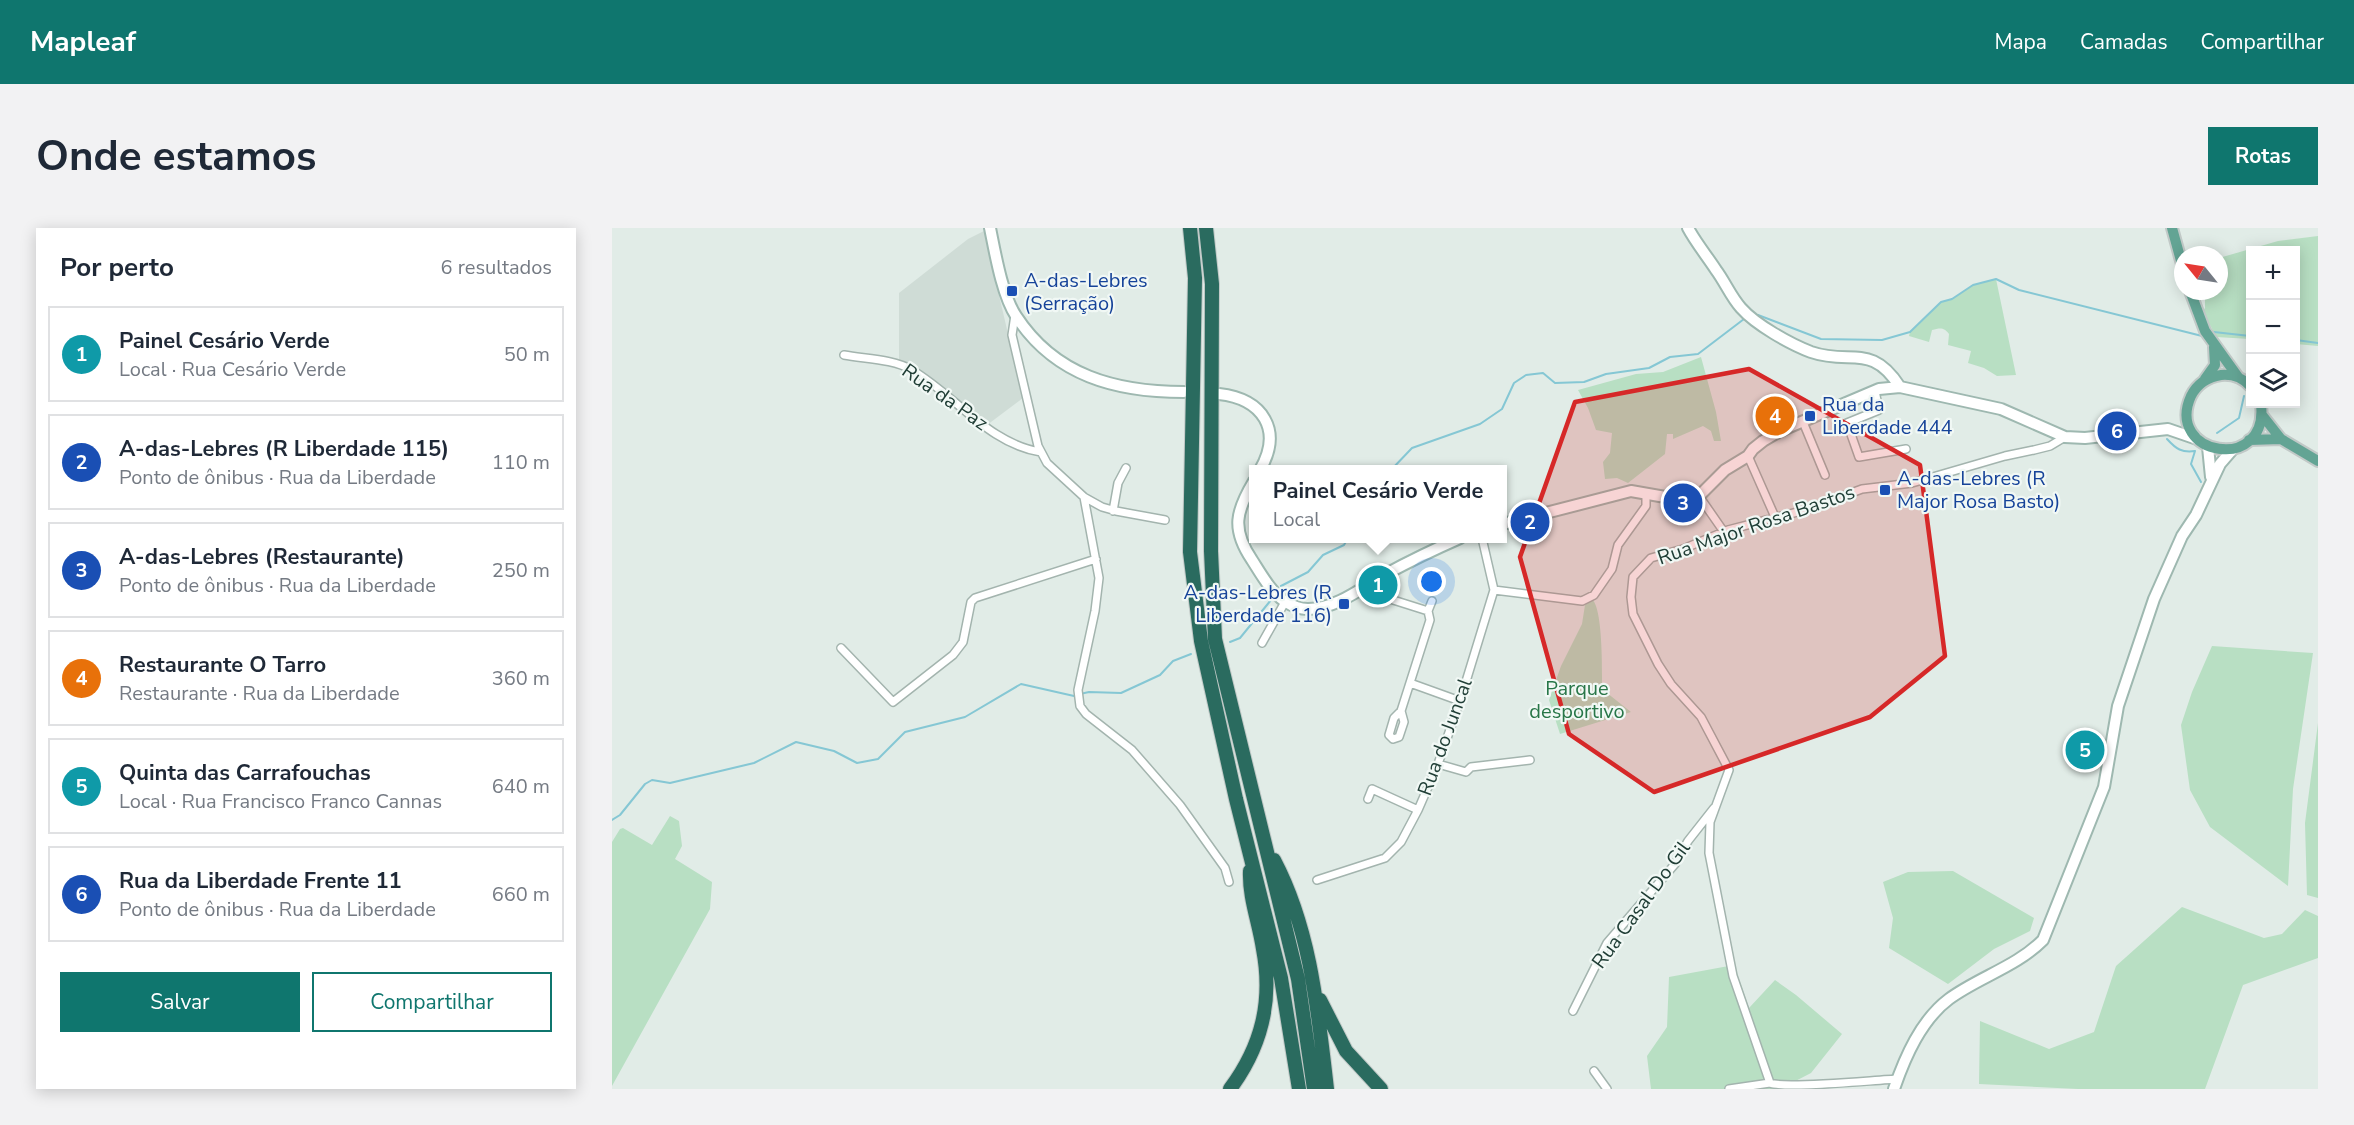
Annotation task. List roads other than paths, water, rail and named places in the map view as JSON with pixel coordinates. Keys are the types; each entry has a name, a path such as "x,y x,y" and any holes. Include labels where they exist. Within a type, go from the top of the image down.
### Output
{"highway":[{"path":"1190,228 1195,278 1190,552 1201,641 1281,978 1299,1089"},
{"path":"1206,228 1212,284 1211,551 1215,639 1298,980 1314,1089"},
{"path":"1263,840 1286,883 1303,933 1328,1089"},
{"path":"1230,1089 1250,1057 1261,1031 1266,1010 1264,950 1249,888 1250,854"},
{"path":"1311,978 1346,1052 1381,1089"}],"main road":[{"path":"2172,228 2177,246"},
{"path":"2193,300 2213,344 2238,377 2246,383"},
{"path":"2213,344 2216,364 2193,391 2187,410 2190,429 2208,447 2220,450 2233,449 2249,440 2260,426 2262,409"},
{"path":"2202,382 2214,376 2238,377"},
{"path":"2262,409 2281,439 2318,461"},
{"path":"2249,440 2281,439"}],"street":[{"path":"990,228 1003,281 1015,315 1040,344 1062,363 1117,387 1184,392"},
{"path":"1688,228 1740,308 1754,320 1812,352 1869,359 1881,363 1900,387"},
{"path":"1015,315 1012,335 1038,446 1047,463 1084,497 1113,510 1165,520"},
{"name":"Rua da Paz","path":"844,355 898,364 913,370 973,418 1014,444 1041,452"},
{"path":"1507,523 1631,491 1671,498 1699,496 1725,470 1748,456 1763,441 1875,391 1900,387 2001,409 2065,437 2085,438 2168,429 2198,439"},
{"path":"1875,391 1879,410 1847,423 1859,457 1906,449"},
{"path":"1219,394 1241,398 1257,408 1267,422 1271,439 1268,456 1263,465"},
{"path":"2168,429 2183,417 2187,410"},
{"path":"1803,422 1825,475"},
{"name":"Rua Major Rosa Bastos","path":"1770,1083 1733,976 1709,853 1710,822 1729,770 1701,717 1671,684 1658,664 1633,614 1632,577 1651,558 1683,549 1724,532 1811,508 1862,489 1912,483 2050,446 2065,437"},
{"path":"2208,447 2211,480"},
{"path":"1729,1089 1770,1083 1775,1086 1796,1087 1896,1084 1915,1040 1932,1015 1948,1000 2028,955 2043,940 2104,787 2118,706 2154,599 2182,536 2196,515 2211,480 2220,464 2233,449"},
{"path":"1748,456 1775,517"},
{"path":"1113,510 1118,483 1125,468"},
{"path":"1249,489 1241,502 1237,518 1238,530 1247,553 1262,577 1285,602 1308,609 1335,603 1450,543"},
{"path":"1483,543 1494,590 1582,601 1594,595 1612,569 1618,545 1646,506 1646,494"},
{"path":"1699,496 1724,532"},
{"path":"1084,497 1099,578 1077,699 1086,714 1132,750 1180,805 1225,868 1229,882"},
{"path":"841,648 893,702 953,655 963,642 971,602 975,598 1096,559"},
{"path":"1378,579 1390,599 1428,611"},
{"name":"Rua do Juncal","path":"1317,880 1385,858 1401,842 1438,765 1494,590"},
{"path":"1401,711 1430,620 1428,611 1432,601"},
{"path":"1262,644 1285,602"},
{"path":"1410,683 1460,701"},
{"path":"1438,765 1466,772 1471,767 1530,760"},
{"path":"1368,798 1374,785 1418,810"},
{"name":"Rua Casal Do Gil","path":"1573,1011 1607,943 1675,864 1697,828 1717,803"},
{"path":"1594,1071 1607,1089"}],"waterway":[{"path":"1758,315 1821,339 1882,340 1910,332 1941,302 1952,299 1973,285 1996,279 2019,290 2202,336"},
{"path":"1396,465 1412,448 1480,424 1502,409 1514,383 1526,375 1543,373 1555,383 1584,382 1606,374 1649,368 1670,357 1698,354 1744,319"},
{"path":"2214,332 2246,336"},
{"path":"2300,341 2318,343"},
{"path":"2217,433 2239,418 2244,396"},
{"path":"2167,439 2180,450 2195,451"},
{"path":"2195,451 2191,464 2201,482"},
{"path":"1281,586 1308,572 1323,555 1345,543"},
{"path":"1230,642 1240,638 1271,600"},
{"path":"1080,694 1121,693 1160,675 1173,661 1191,654"},
{"path":"612,820 620,815 645,784 652,780 670,783 754,763 796,742 834,751 857,763 878,759 905,732 965,717 1021,684 1074,696"}],"place":[{"name":"A-das-Lebres (Serração)","path":"1012,291"},
{"name":"Restaurante O Tarro","path":"1775,416"},
{"name":"Rua da Liberdade 444","path":"1810,416"},
{"name":"Rua da Liberdade Frente 11","path":"2117,431"},
{"name":"A-das-Lebres (R Major Rosa Basto)","path":"1885,490"},
{"name":"A-das-Lebres (Restaurante)","path":"1683,503"},
{"name":"A-das-Lebres (R Liberdade 115)","path":"1530,522"},
{"name":"Painel Cesário Verde","path":"1378,585"},
{"name":"A-das-Lebres (R Liberdade 116)","path":"1344,604"},
{"name":"Quinta das Carrafouchas","path":"2085,750"}],"park label":[{"name":"Parque desportivo","path":"1577,700"}]}
